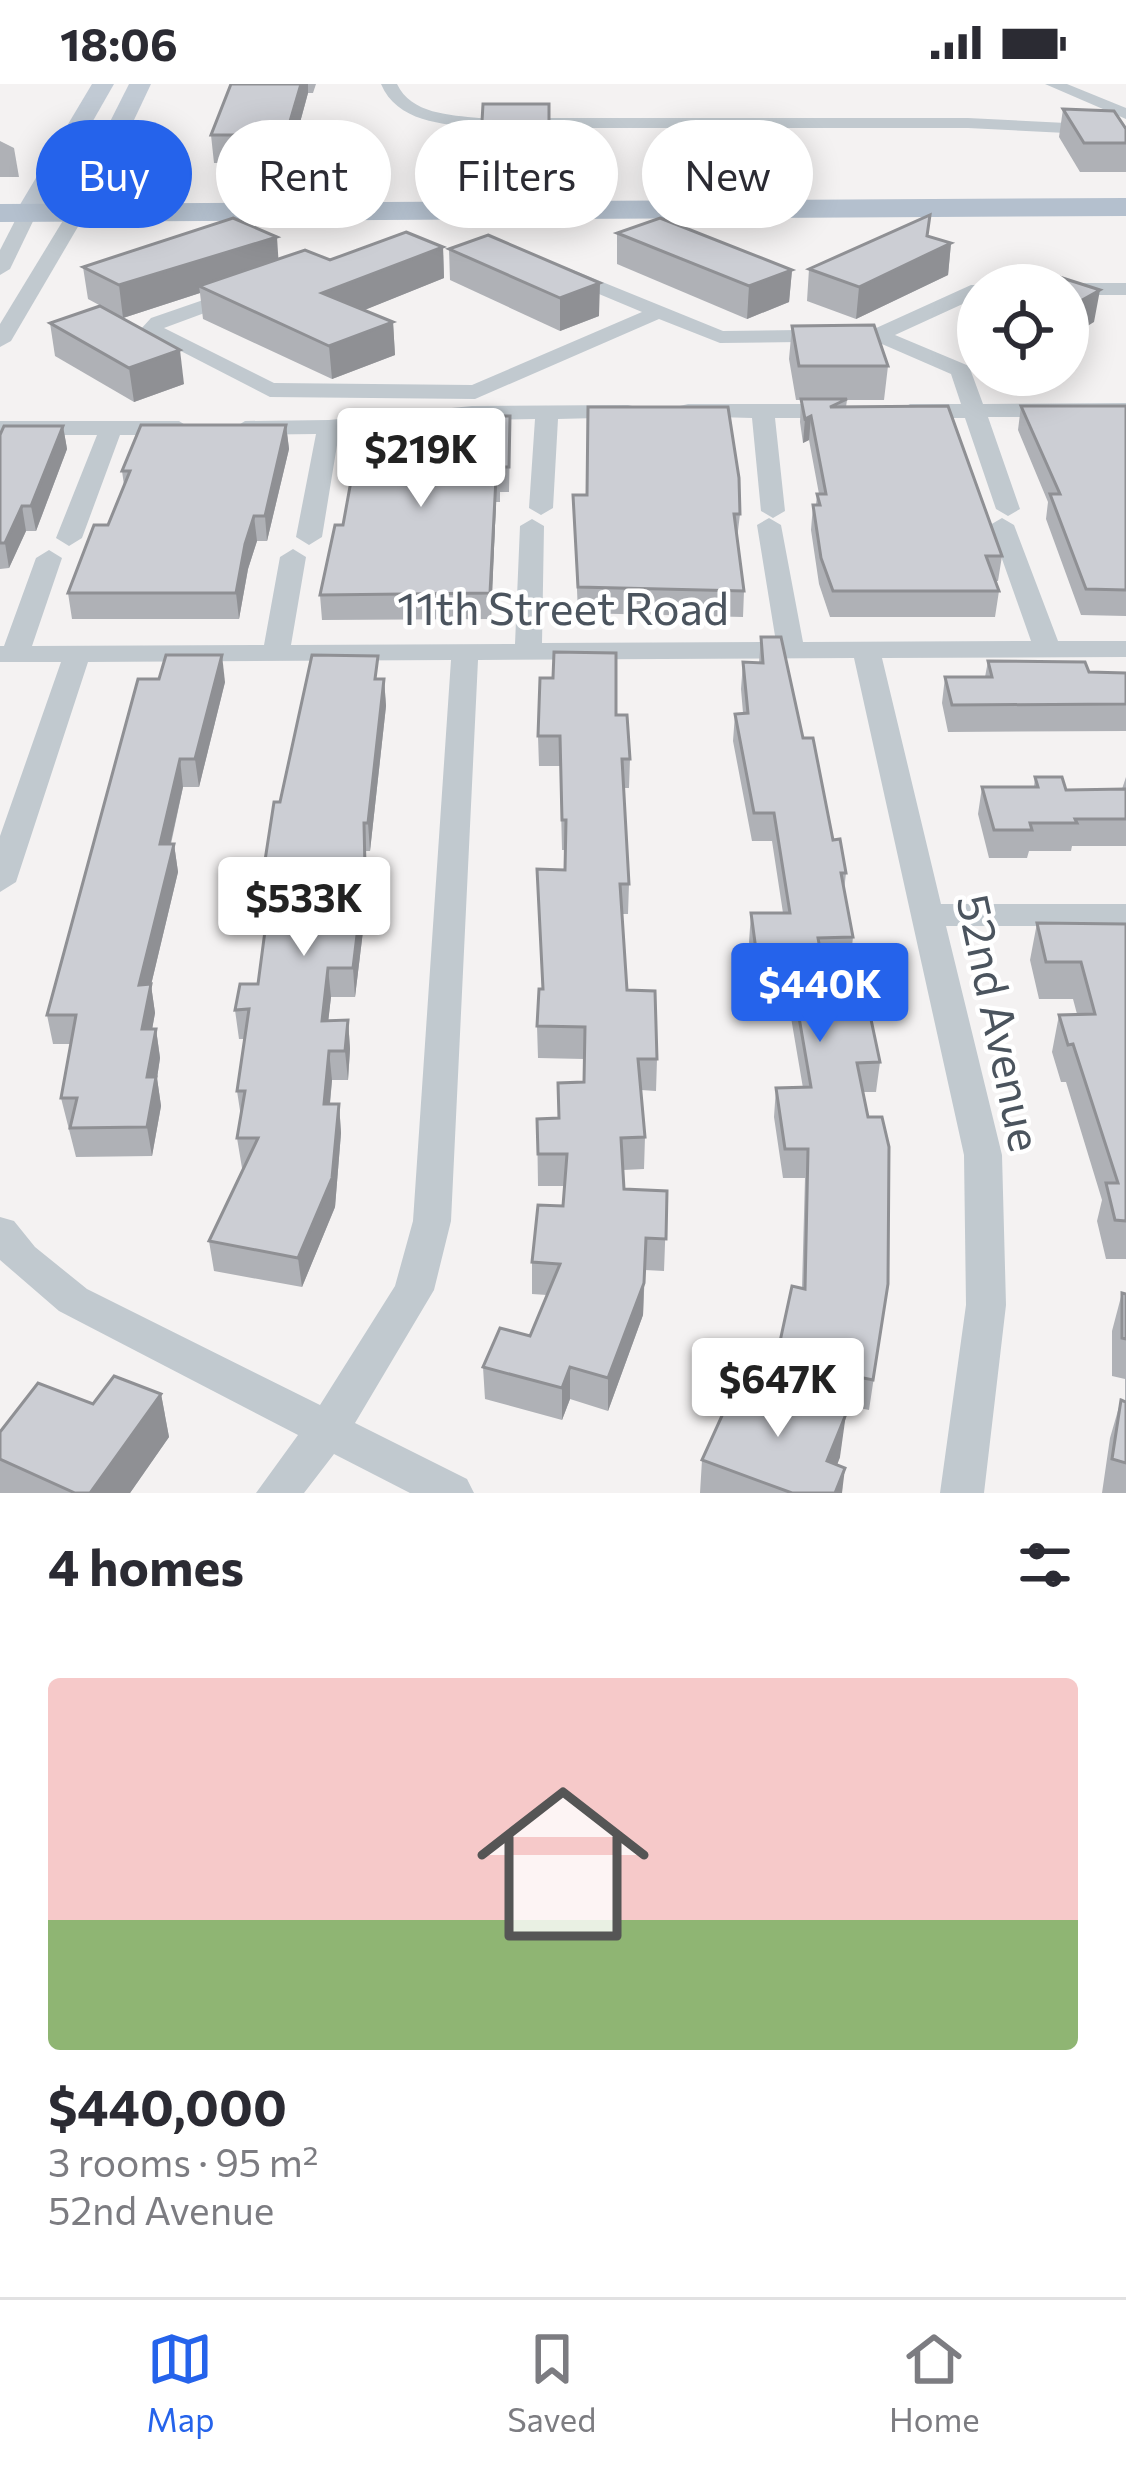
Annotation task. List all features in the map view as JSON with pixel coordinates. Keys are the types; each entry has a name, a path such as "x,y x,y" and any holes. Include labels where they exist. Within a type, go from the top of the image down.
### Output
{"main road":[{"path":"192,211 1126,208"}],"street":[{"path":"0,269 14,213 104,84"},
{"path":"122,120 140,84"},
{"path":"389,84 392,96 416,111 479,123 968,123 1126,131"},
{"path":"1053,84 1126,114"},
{"path":"1085,95 1119,84"},
{"path":"1070,207 1126,196"},
{"path":"0,340 67,228"},
{"path":"534,261 720,337 877,335 954,365 961,371 974,410 1047,649"},
{"path":"268,283 158,322 151,330 270,390 547,412 1126,410"},
{"path":"1089,290 1126,290"},
{"path":"877,335 957,299"},
{"path":"0,428 329,427 473,403 661,311"},
{"path":"763,411 771,518 791,650"},
{"path":"529,652 547,412"},
{"path":"276,653 329,427"},
{"path":"69,538 111,429"},
{"path":"8,654 49,558"},
{"name":"11th Street Road","path":"8,654 1126,649"},
{"name":"52nd Avenue","path":"866,650 983,1155 986,1305 962,1493"},
{"path":"278,1493 327,1431 414,1290 432,1221 465,652"},
{"path":"0,882 77,654"},
{"path":"928,915 1126,915"},
{"path":"0,1232 21,1258 73,1300 452,1493"}],"building":[{"path":"231,84 301,84 290,120 217,120"},
{"path":"483,104 549,104 549,120 482,120"},
{"path":"1063,109 1114,111 1126,129 1126,143 1084,143"},
{"path":"930,215 927,236 951,243 859,287 809,269"},
{"path":"216,224 216,228 256,228 277,237 119,285 83,267"},
{"path":"642,224 642,228 685,228 792,270 749,286 617,233"},
{"path":"406,232 443,247 322,293 393,322 329,346 199,286 305,250 330,260"},
{"path":"488,235 600,283 560,298 449,249"},
{"path":"100,306 180,350 129,368 50,323"},
{"path":"874,325 888,366 799,366 792,326"},
{"path":"801,399 847,399 830,407 948,406 1002,556 986,556 999,591 833,591 821,558 813,505 820,505 817,494 826,494 811,416 805,419"},
{"path":"1021,406 1126,406 1126,590 1086,589 1050,494 1060,494"},
{"path":"588,407 728,407 739,478 740,514 734,514 744,591 578,587 573,495 587,495"},
{"path":"450,416 510,416 509,467 500,467 500,478 496,478 490,593 320,595 335,525 343,525 361,426 448,425"},
{"path":"141,425 286,425 265,516 254,516 236,593 68,593 94,525 108,525 130,471 122,471"},
{"path":"4,426 63,426 31,506 22,506 5,543 0,543 0,435"},
{"path":"761,637 781,637 803,738 813,738 833,840 840,839 853,937 818,938 828,992 865,991 880,1062 857,1063 868,1117 882,1117 889,1147 888,1284 873,1380 776,1360 792,1286 805,1289 808,1149 785,1149 776,1088 811,1087 791,971 759,972 751,913 790,913 774,813 754,813 735,714 748,713 743,662 763,663"},
{"path":"554,652 616,653 616,715 627,715 630,759 622,759 629,884 620,884 627,990 655,991 657,1059 638,1059 645,1137 621,1138 624,1189 667,1191 666,1239 646,1238 644,1283 608,1378 570,1367 562,1388 483,1367 500,1328 530,1336 560,1264 532,1262 538,1205 563,1206 567,1154 538,1154 537,1119 559,1118 558,1083 584,1082 585,1027 537,1026 539,989 543,989 537,869 565,870 560,736 538,736 540,678 553,678"},
{"path":"166,655 222,655 195,759 180,759 160,844 174,844 139,985 151,984 142,1029 156,1029 147,1077 156,1077 147,1127 70,1128 77,1098 61,1098 76,1015 47,1015 138,679 159,679"},
{"path":"312,655 378,656 375,679 384,679 368,823 364,823 365,869 353,968 328,968 322,1021 348,1020 345,1051 329,1051 324,1104 339,1104 332,1178 298,1258 209,1241 258,1138 237,1138 245,1091 237,1091 249,1009 235,1010 240,984 258,984 270,893 260,893 274,802 280,802"},
{"path":"988,661 1085,662 1089,672 1126,673 1126,704 952,705 945,677 992,677"},
{"path":"1035,777 1062,777 1066,790 1126,789 1126,819 1075,819 1077,823 1030,823 1032,830 994,830 982,787 1038,787"},
{"path":"1037,923 1126,924 1126,1221 1115,1220 1106,1183 1118,1183 1059,1015 1095,1014 1081,962 1046,962"},
{"path":"1122,1293 1126,1294 1126,1339 1122,1338"},
{"path":"114,1376 161,1394 90,1493 75,1493 0,1459 0,1432 38,1383 93,1404"},
{"path":"740,1376 846,1414 827,1461 845,1468 835,1493 792,1493 702,1460"},
{"path":"1121,1400 1126,1402 1126,1463 1112,1459"}]}
